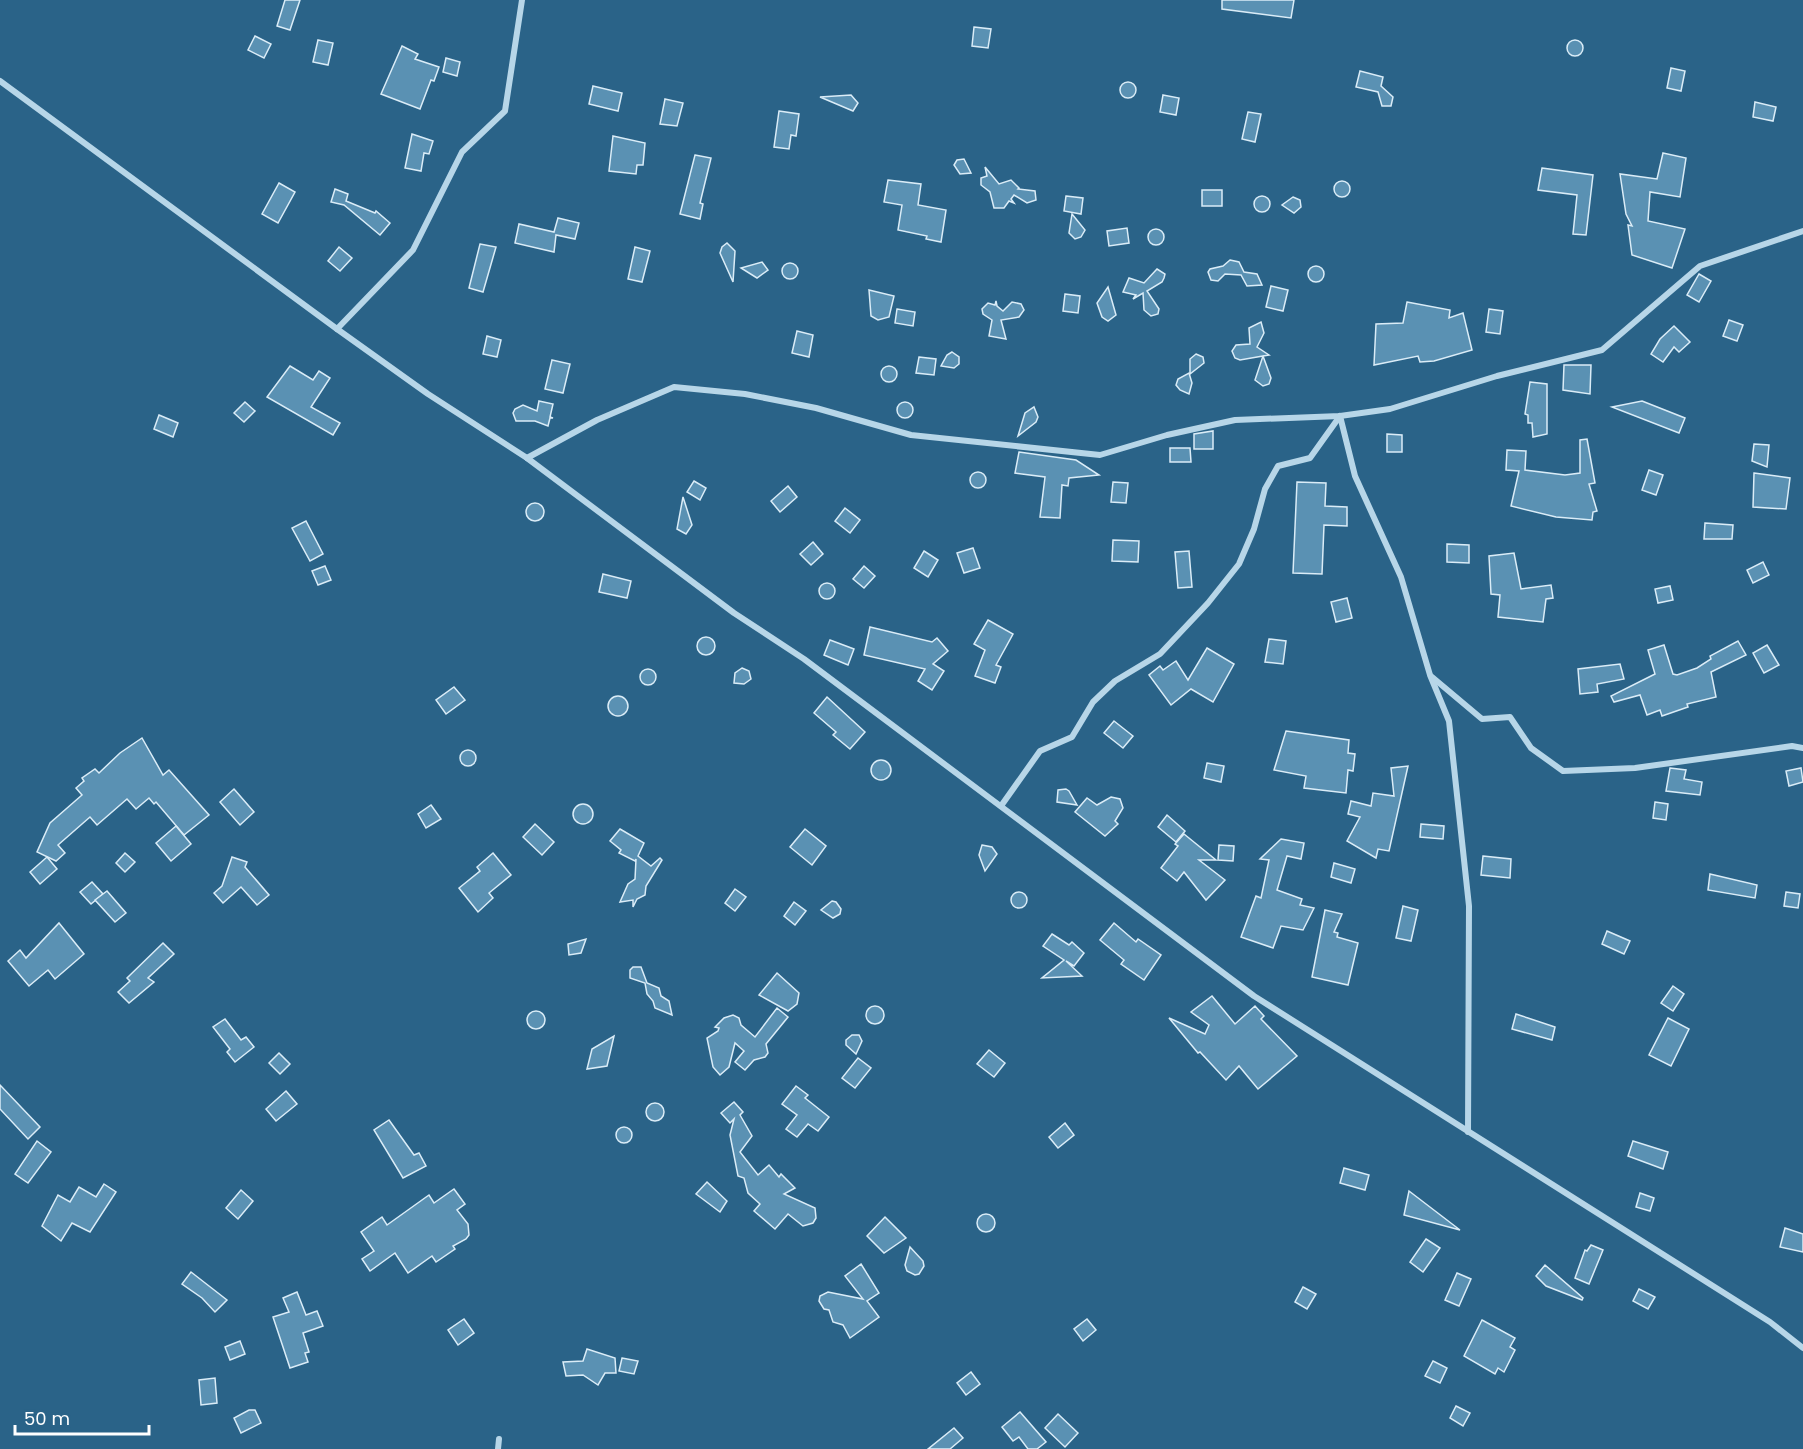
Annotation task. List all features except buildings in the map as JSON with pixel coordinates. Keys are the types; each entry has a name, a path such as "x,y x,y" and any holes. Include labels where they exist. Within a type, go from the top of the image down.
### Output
{"street":[{"path":"337,329 413,250 462,152 505,111 522,0"},
{"path":"0,81 337,329 428,394 527,458 734,613 804,659 1254,996 1770,1322 1803,1348"},
{"path":"527,458 597,420 674,387 745,394 796,404 911,435 1100,455 1167,435 1235,420 1340,416 1390,409 1497,376 1602,350 1700,266 1803,231"},
{"path":"1340,416 1355,476 1401,577 1430,675 1449,721 1469,906 1468,1132"},
{"path":"1001,807 1040,751 1072,737 1093,702 1115,681 1160,654 1208,603 1239,564 1254,529 1265,489 1278,466 1310,458 1340,416"},
{"path":"1430,675 1482,719 1510,717 1531,748 1563,771 1635,768 1792,746 1803,748"},
{"path":"498,1449 499,1439"}]}
